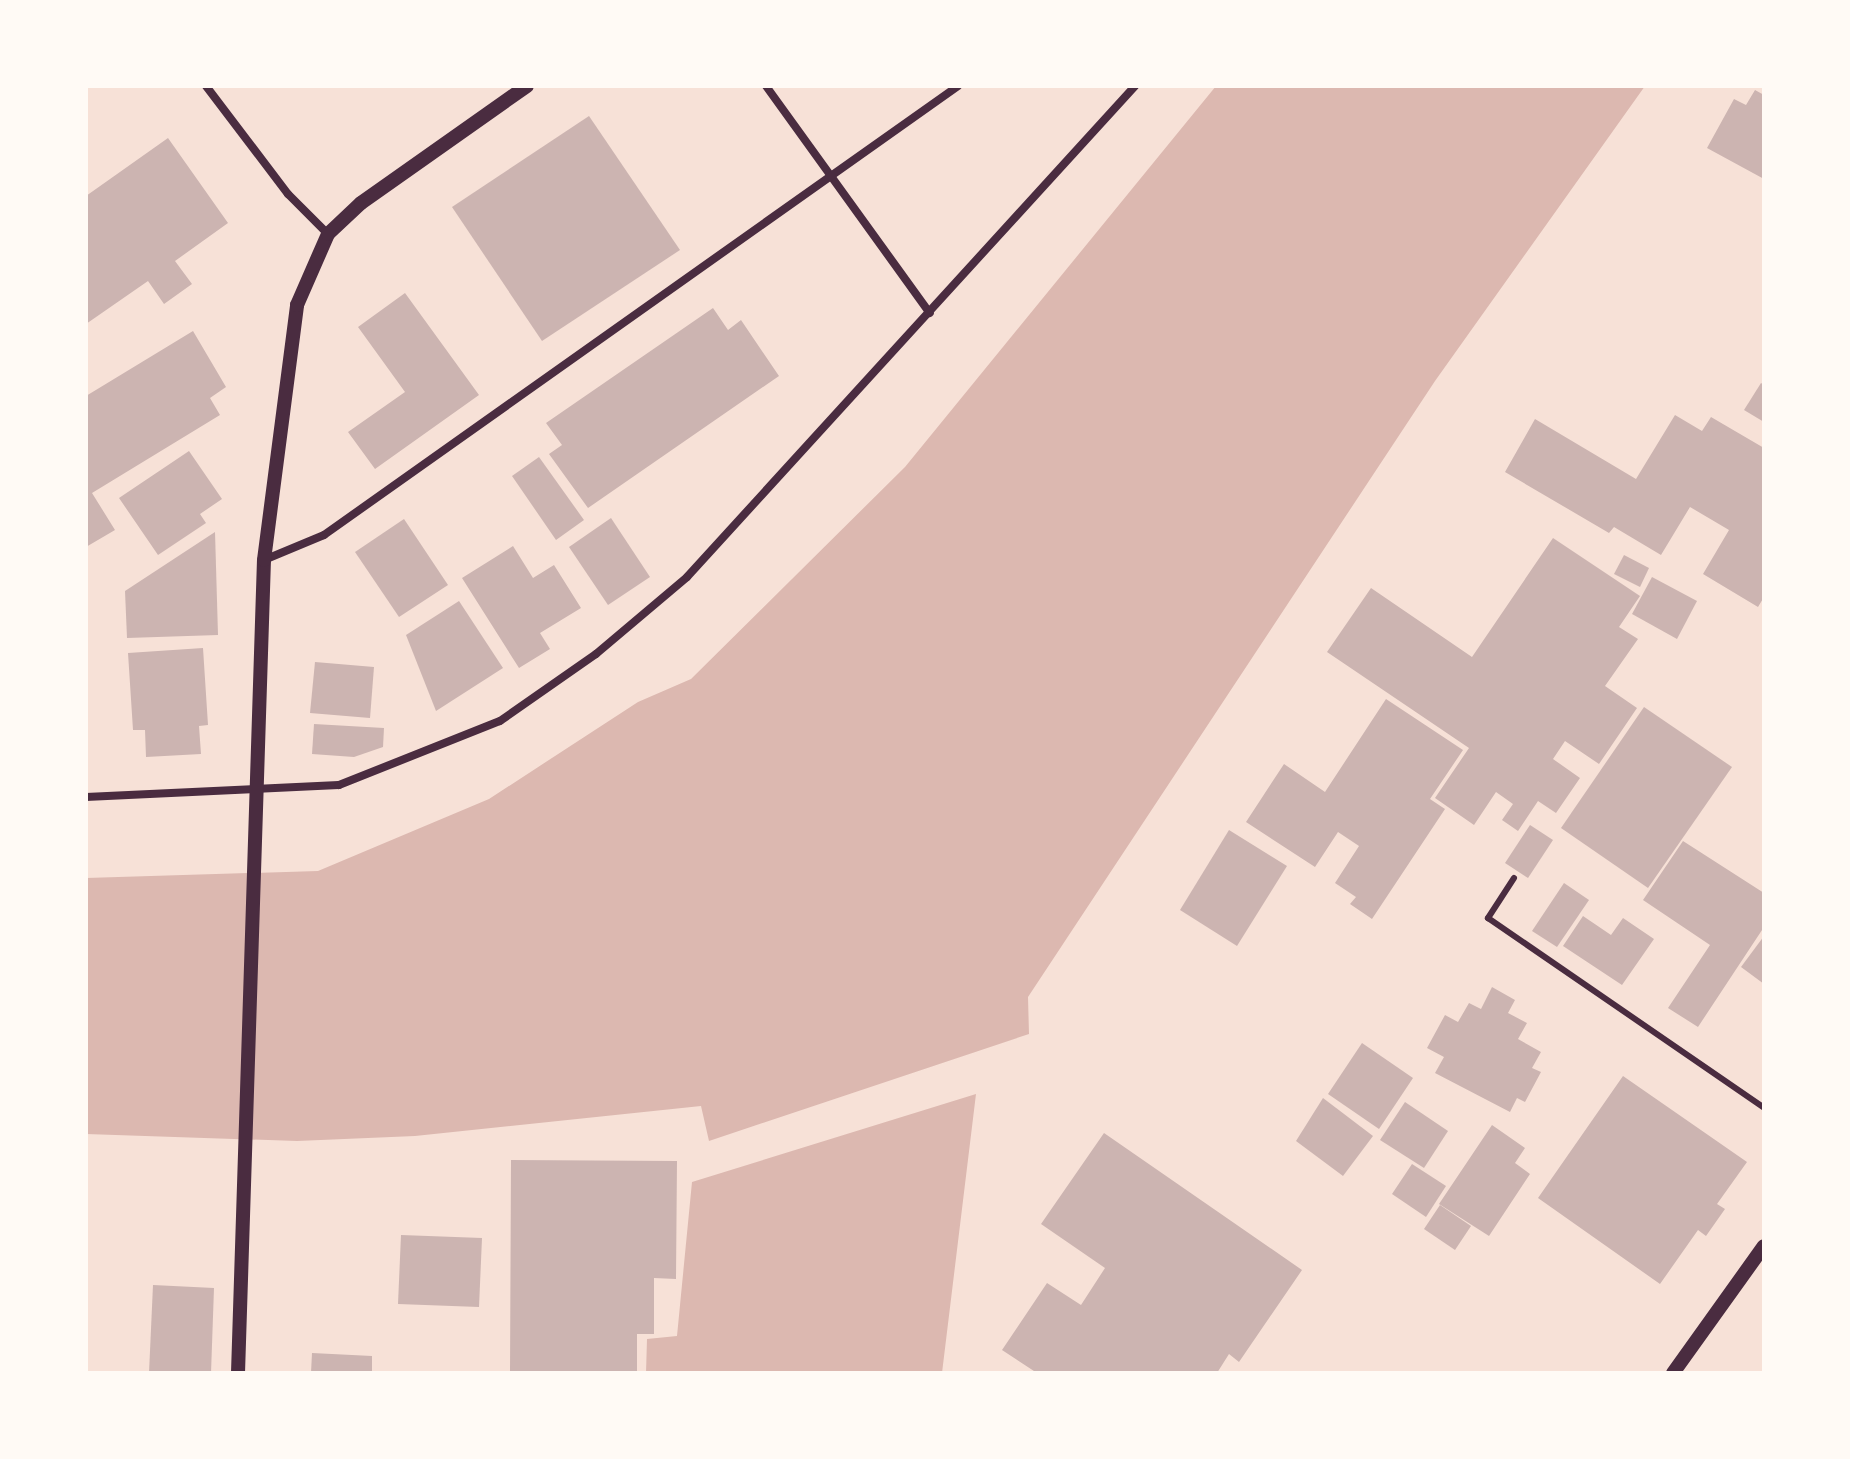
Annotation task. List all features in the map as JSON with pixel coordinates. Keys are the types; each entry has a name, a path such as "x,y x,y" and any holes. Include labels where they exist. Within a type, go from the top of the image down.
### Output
{"street":[{"path":"206,86 288,194 328,234"},
{"path":"238,1373 264,560 297,305 328,234 361,203 527,86"},
{"path":"766,86 930,313"},
{"path":"264,560 324,535 958,86"},
{"path":"86,797 256,792 339,785 400,764 500,721 596,654 687,577 1135,86"},
{"path":"1673,1373 1764,1246"}],"lane":[{"path":"1514,878 1488,918 1764,1108"}],"shaded area":[{"path":"1216,86 1645,86 1435,381 1028,997 1029,1034 709,1141 701,1106 415,1136 297,1141 86,1134 86,878 318,871 489,799 638,702 691,679 905,467"},
{"path":"976,1094 942,1373 646,1373 647,1339 677,1336 692,1182"}],"building":[{"path":"1755,90 1764,95 1764,179 1707,148 1734,99 1746,105"},
{"path":"589,116 680,250 542,341 452,207"},
{"path":"168,138 228,223 175,261 192,284 164,304 148,281 86,324 86,196"},
{"path":"405,293 479,395 375,469 348,432 405,392 358,327"},
{"path":"713,308 728,330 741,320 779,376 588,508 549,454 562,445 546,423"},
{"path":"193,331 226,387 210,398 220,415 92,493 115,530 86,547 86,396"},
{"path":"1761,383 1764,385 1764,422 1744,410"},
{"path":"1675,415 1702,431 1711,417 1764,448 1764,597 1758,607 1703,574 1729,530 1690,507 1661,555 1614,527 1609,533 1505,472 1535,419 1636,479"},
{"path":"189,451 222,499 200,514 206,523 158,555 119,498"},
{"path":"539,457 584,520 556,540 512,476"},
{"path":"611,518 650,577 608,605 569,547"},
{"path":"404,519 448,585 399,617 355,552"},
{"path":"215,532 218,635 127,638 125,591"},
{"path":"1553,538 1640,596 1619,627 1638,639 1605,686 1637,708 1599,764 1565,741 1553,759 1580,778 1556,813 1538,801 1518,831 1502,820 1513,804 1496,792 1474,825 1435,798 1469,748 1327,652 1371,588 1472,657"},
{"path":"513,546 533,578 554,565 581,608 540,633 550,649 519,668 462,578"},
{"path":"1624,555 1649,568 1640,587 1614,574"},
{"path":"1652,577 1697,601 1677,639 1632,614"},
{"path":"459,601 503,668 436,711 406,635"},
{"path":"203,648 208,725 199,726 201,754 146,757 145,730 133,730 128,653"},
{"path":"315,662 374,667 370,718 310,713"},
{"path":"1386,699 1463,750 1430,799 1445,809 1372,919 1350,904 1356,897 1335,883 1359,846 1338,832 1315,867 1246,822 1284,764 1325,792"},
{"path":"1644,707 1732,767 1648,888 1561,828"},
{"path":"314,724 384,728 383,747 354,757 312,754"},
{"path":"1530,825 1553,840 1528,878 1505,863"},
{"path":"1229,830 1287,866 1237,946 1180,910"},
{"path":"1683,841 1764,893 1764,927 1698,1027 1668,1008 1710,945 1643,900"},
{"path":"1564,883 1589,900 1557,947 1532,931"},
{"path":"1583,916 1611,935 1623,918 1654,939 1622,985 1563,946"},
{"path":"1764,936 1764,984 1741,967"},
{"path":"1492,987 1515,1000 1508,1013 1527,1023 1518,1039 1541,1052 1532,1068 1541,1072 1525,1102 1517,1098 1510,1112 1435,1073 1444,1057 1427,1048 1445,1015 1458,1022 1469,1003 1481,1009"},
{"path":"1362,1043 1413,1078 1379,1129 1328,1094"},
{"path":"1623,1076 1747,1162 1717,1204 1725,1209 1706,1236 1698,1230 1660,1284 1538,1198"},
{"path":"1323,1098 1373,1136 1343,1176 1296,1141"},
{"path":"1405,1102 1448,1131 1424,1168 1380,1140"},
{"path":"1492,1125 1525,1148 1515,1163 1530,1174 1489,1236 1439,1204"},
{"path":"1104,1133 1302,1270 1239,1362 1229,1354 1217,1373 1037,1373 1002,1350 1047,1283 1081,1305 1105,1268 1041,1224"},
{"path":"511,1160 677,1161 676,1279 654,1278 654,1334 637,1334 637,1373 510,1373"},
{"path":"1412,1164 1446,1186 1426,1217 1392,1194"},
{"path":"1440,1205 1471,1226 1455,1250 1424,1229"},
{"path":"401,1235 482,1238 479,1307 398,1304"},
{"path":"153,1285 214,1288 211,1373 149,1373"},
{"path":"312,1353 372,1356 372,1373 311,1373"}]}
